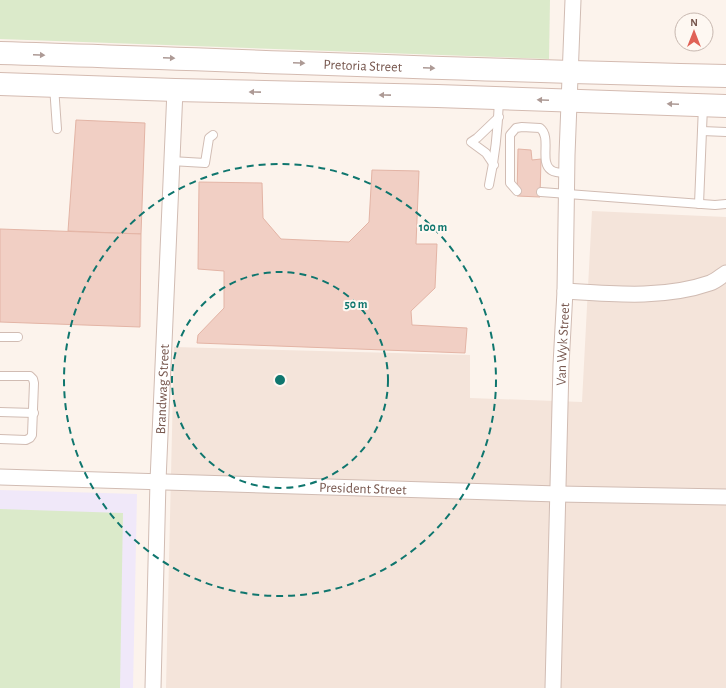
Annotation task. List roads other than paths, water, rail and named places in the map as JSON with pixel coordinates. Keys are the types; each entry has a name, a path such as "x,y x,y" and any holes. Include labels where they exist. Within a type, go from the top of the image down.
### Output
{"main road":[{"name":"Pretoria Street","path":"0,54 177,58 570,73 726,76"},
{"path":"0,71 46,76 50,79 54,86"},
{"name":"Pretoria Street","path":"0,84 175,90 499,108 569,101 726,106"}],"street":[{"name":"Van Wyk Street","path":"553,688 561,366 566,291 566,195 573,0"},
{"name":"Brandwag Street","path":"153,688 158,481 175,90"},
{"path":"566,291 612,294 654,294 711,282 726,273"},
{"name":"President Street","path":"0,476 558,494 726,497"}],"lane":[{"path":"54,86 57,129"},
{"path":"699,204 703,106"},
{"path":"494,165 486,153 471,142 477,138 499,108"},
{"path":"489,185 494,165 499,108"},
{"path":"517,191 510,183 509,166 510,135 516,128 540,128 545,136 548,168 554,172 567,173"},
{"path":"702,131 726,132"},
{"path":"171,160 205,163 208,138 213,135"},
{"path":"541,192 699,204 726,204"},
{"path":"0,337 18,337"},
{"path":"0,376 30,376 34,383 32,435 26,440 0,439"},
{"path":"0,412 34,413"}]}
